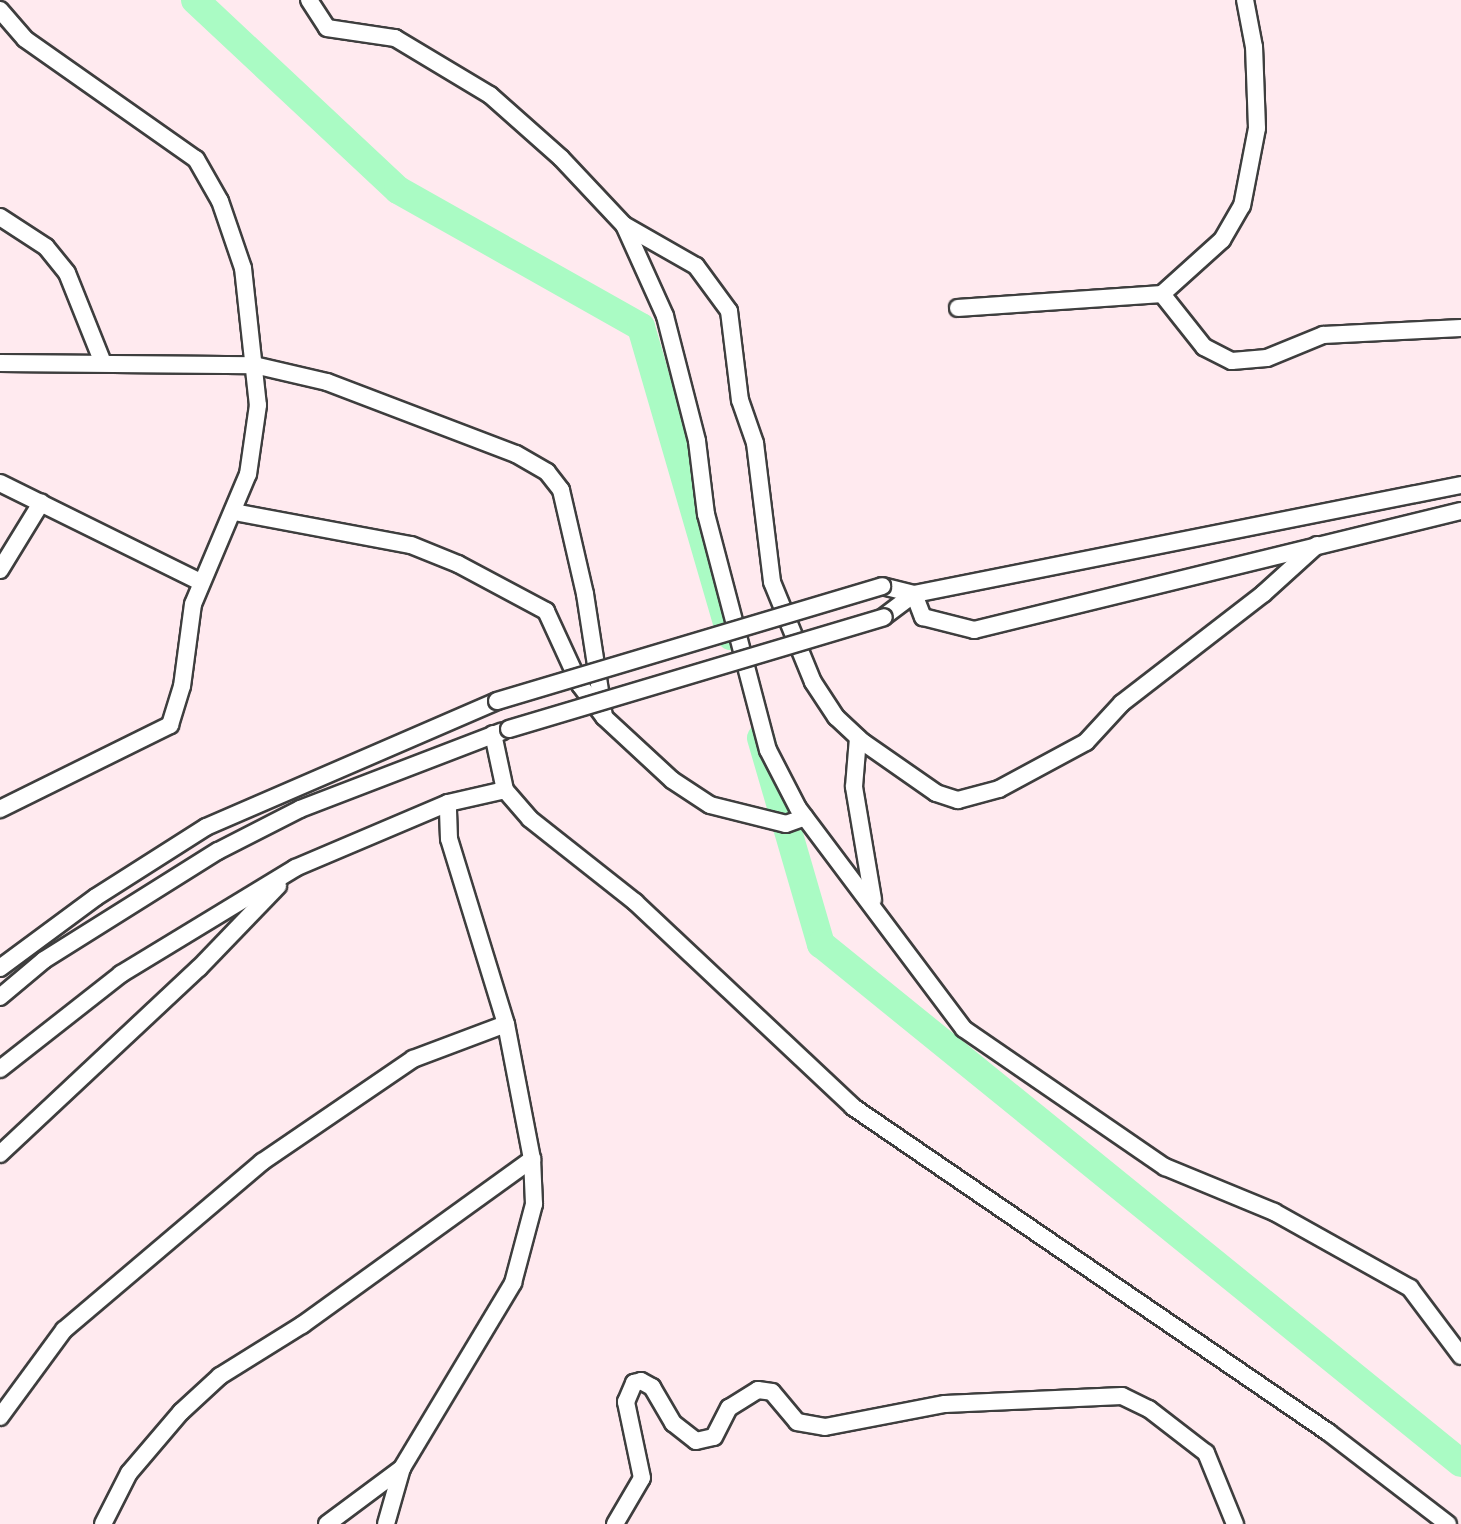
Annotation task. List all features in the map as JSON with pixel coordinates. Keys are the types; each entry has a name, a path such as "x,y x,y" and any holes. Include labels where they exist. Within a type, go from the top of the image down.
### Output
{"street":[{"path":"309,0 327,28 395,38 490,95 561,158 624,225 696,266 729,311 740,400 755,443 772,582 813,682 836,717 858,738 936,793 958,800 999,789 1086,742 1122,703 1263,594 1317,545"},
{"path":"958,308 1162,294 1222,240 1242,206 1252,171 1258,86 1245,0"},
{"path":"0,10 25,39 196,159 220,201 243,268 258,432 234,512 193,604 182,686 170,725 0,809"},
{"path":"0,217 46,247 67,273 103,363"},
{"path":"624,225 665,316 697,441 706,514 768,750 805,817 964,1029 1165,1167 1274,1212 1410,1288 1461,1356"},
{"path":"1162,294 1204,347 1232,361 1267,358 1323,335 1461,328"},
{"path":"0,363 254,365 327,382 516,454 547,472 561,490 583,582 604,717"},
{"path":"0,483 202,583"},
{"path":"0,968 96,897 206,827 497,701 882,586 914,594 1461,485"},
{"path":"0,570 41,503"},
{"path":"914,594 923,617 974,630 1461,511"},
{"path":"234,512 411,545 546,611 580,685 604,717 672,780 710,805 786,824 805,817"},
{"path":"0,997 44,960 218,851 300,809 501,731 884,617 914,594"},
{"path":"501,731 505,790 530,819 635,902 853,1107 1328,1432 1448,1524"},
{"path":"858,738 854,787 874,905"},
{"path":"0,1069 121,974 295,868 448,803 505,790"},
{"path":"386,1524 402,1468 513,1283 534,1204 532,1159 506,1024 449,839 448,803"},
{"path":"0,1154 199,968 295,868"},
{"path":"0,1417 64,1330 262,1162 413,1059 506,1024"},
{"path":"103,1524 129,1473 181,1412 220,1376 302,1325 532,1159"},
{"path":"615,1524 642,1478 626,1402 634,1383 641,1381 652,1387 673,1423 696,1441 714,1437 729,1408 758,1390 772,1392 797,1422 825,1427 957,1403 1122,1396 1149,1409 1206,1453 1235,1524"},
{"path":"327,1524 402,1468"}],"waterway":[{"path":"195,0 398,190 641,327 731,636"},
{"path":"761,738 821,944 1461,1463"}]}
